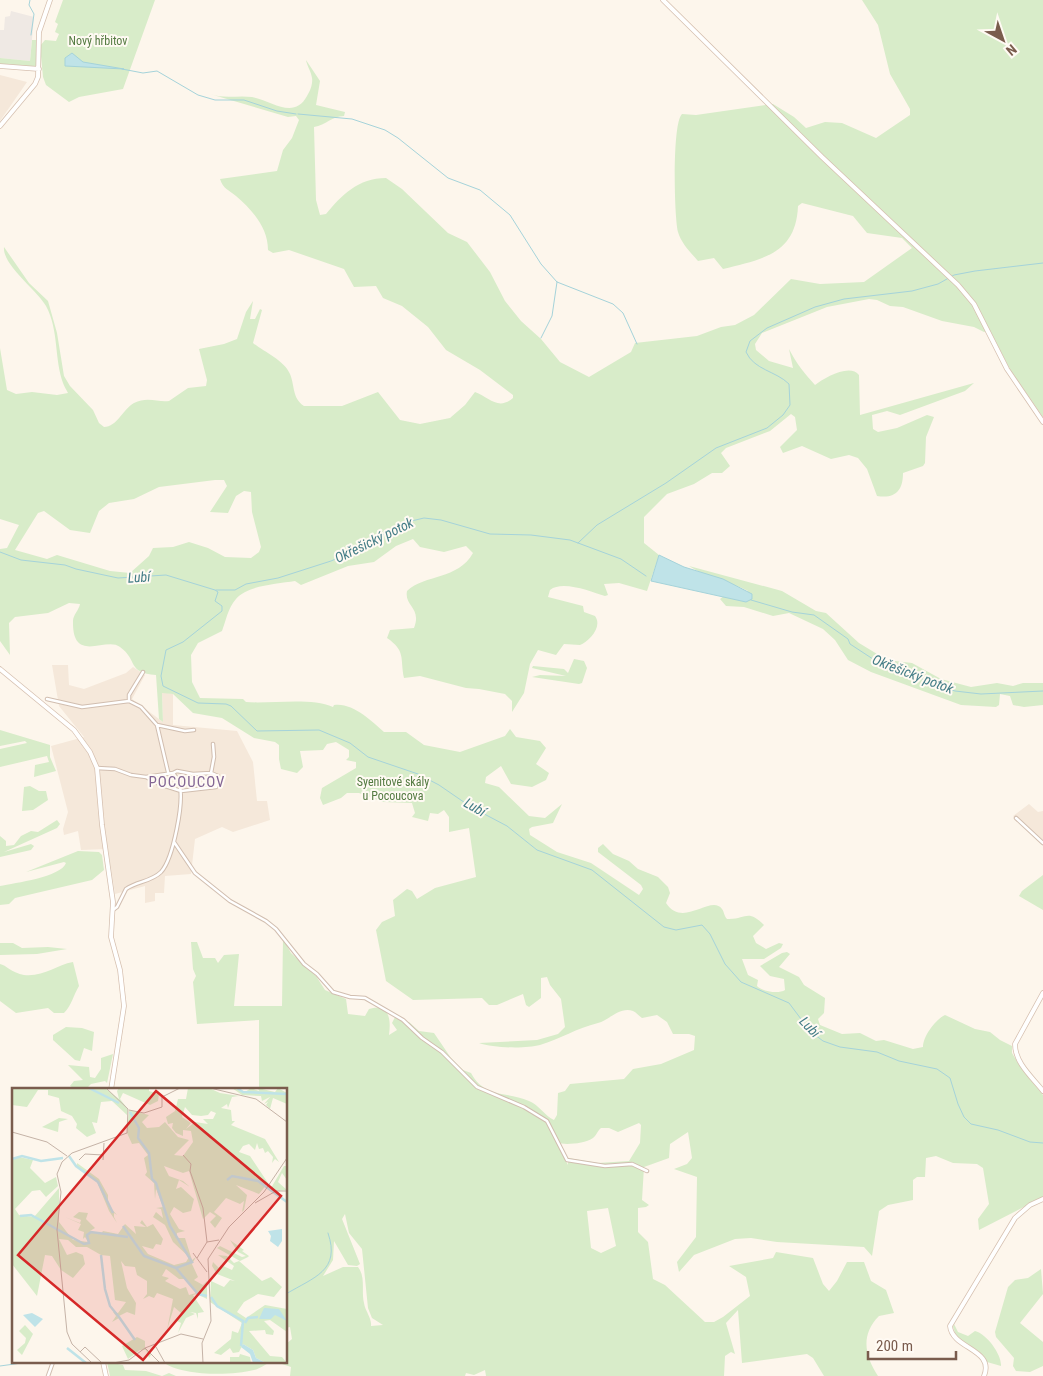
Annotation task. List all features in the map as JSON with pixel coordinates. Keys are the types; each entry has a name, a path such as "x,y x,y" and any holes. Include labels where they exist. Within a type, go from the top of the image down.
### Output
{"street":[{"path":"0,126 35,84 39,69 39,32 50,0"},
{"path":"663,0 822,157 958,285 974,304 1007,369 1043,422"},
{"path":"0,66 39,69"},
{"path":"0,669 74,730 90,752 97,768 113,910 111,937 120,970 124,1006 111,1088"},
{"path":"129,701 129,695 143,672"},
{"path":"47,699 82,708 129,701 145,710 157,725 168,772"},
{"path":"157,725 184,731 194,730"},
{"path":"211,773 214,757 213,744"},
{"path":"97,768 115,769 131,775 146,777 160,784 180,790 216,787 218,776 211,773 193,774 176,771 146,777"},
{"path":"113,910 117,907 126,889 155,877 162,871 174,842 180,790 179,781 173,773"},
{"path":"1016,818 1042,841"},
{"path":"174,842 195,873 230,901 266,921 276,929 304,964 333,992 350,998 365,998 403,1020 442,1052 477,1088 524,1107 547,1121 567,1160 605,1166 632,1164 647,1171"},
{"path":"1043,993 1015,1044 1015,1051 1022,1065 1043,1091"},
{"path":"984,1376 986,1364 982,1358 955,1340 950,1326 1016,1218 1030,1205 1043,1200"}],"shaded area":[{"path":"11,11 34,17 30,61 0,58 0,30 4,30 5,17 10,16"},
{"path":"0,75 27,82 0,121"},
{"path":"52,665 68,665 69,685 84,689 126,673 133,667 145,675 132,699 163,722 162,692 173,694 173,725 237,731 253,762 257,801 267,801 270,820 233,832 222,827 195,839 191,874 165,876 164,893 155,893 155,901 145,903 145,886 115,894 108,849 81,850 78,831 64,835 63,829 68,812 51,746 84,737 59,706"},
{"path":"1029,804 1038,812 1043,811 1043,845 1013,816"}],"green space":[{"name":"Nový hřbitov","path":"63,0 155,0 123,89 79,97 69,102 46,85 43,77 40,46 45,40 56,41 59,34 55,32 58,24 55,22"},
{"name":"Syenitové skály u Pocoucova","path":"862,0 1043,0 1043,417 1011,371 990,331 984,332 974,327 942,321 903,307 890,306 877,300 869,299 827,307 762,333 755,344 756,350 769,361 793,368 789,349 815,385 843,371 855,372 859,375 860,415 974,383 965,391 900,415 887,411 872,415 873,429 878,432 897,428 927,415 934,417 926,437 925,463 923,466 903,473 900,489 894,495 877,496 867,469 858,458 849,455 831,459 802,446 783,453 780,447 797,430 795,417 791,414 770,431 726,448 721,453 730,466 722,473 712,473 694,484 667,494 644,517 644,543 659,555 647,591 619,583 604,584 608,595 605,596 569,586 556,587 550,590 548,597 583,606 584,612 595,616 597,620 596,629 584,643 580,645 564,644 556,655 538,650 530,664 524,693 512,712 512,701 505,694 466,688 420,676 404,678 400,651 387,638 390,630 414,628 416,616 408,600 407,591 423,582 459,568 467,562 473,553 466,546 444,552 420,547 413,539 396,546 374,562 348,566 301,585 295,581 272,584 241,594 231,606 222,631 198,643 191,655 192,682 200,698 243,699 246,702 314,702 333,707 334,705 348,706 361,713 384,732 406,732 424,745 460,752 505,736 510,729 516,737 540,741 546,748 536,764 549,773 546,780 532,787 511,784 501,766 486,777 485,783 499,787 529,816 545,818 562,804 553,823 532,827 529,829 530,835 557,852 591,863 639,895 643,889 641,885 598,852 598,848 603,844 613,854 629,861 638,869 658,877 668,887 670,893 666,903 673,910 680,913 711,905 723,910 727,919 746,916 754,917 764,925 753,936 756,943 766,949 779,943 783,944 781,948 764,959 742,959 748,975 758,980 757,986 760,988 775,992 785,990 784,979 770,976 760,966 787,952 790,954 779,967 799,977 804,985 825,998 824,1013 818,1019 820,1025 842,1034 860,1033 876,1041 884,1040 913,1049 923,1047 925,1038 931,1028 945,1015 975,1029 990,1032 1012,1046 1012,1053 1021,1068 1043,1095 1043,1197 979,1230 978,1219 989,1204 983,1168 977,1164 953,1163 936,1156 926,1158 925,1177 917,1177 913,1180 913,1200 888,1205 879,1211 872,1256 864,1247 777,1242 751,1238 735,1239 694,1255 679,1272 677,1262 696,1237 697,1177 674,1169 687,1164 692,1158 688,1132 670,1144 669,1158 644,1167 642,1200 649,1205 638,1208 638,1232 648,1242 653,1279 665,1285 705,1322 714,1322 750,1296 746,1277 729,1266 773,1258 776,1252 813,1258 823,1284 829,1291 837,1281 847,1262 864,1262 871,1281 886,1290 894,1313 879,1316 873,1323 867,1338 866,1346 870,1361 878,1376 824,1376 813,1358 807,1354 742,1363 738,1310 726,1323 735,1354 731,1352 725,1356 724,1376 486,1376 485,1370 474,1375 466,1373 465,1376 290,1376 291,1367 282,1364 288,1364 288,1342 292,1339 290,1327 288,1328 288,1088 259,1088 259,1020 197,1024 193,982 196,976 193,969 191,942 197,942 203,958 215,958 218,963 224,955 239,954 234,1006 282,1006 283,939 291,953 316,976 325,990 346,999 348,1014 365,1016 369,1009 381,1008 388,1014 390,1024 389,1035 397,1030 392,1023 395,1017 403,1022 409,1022 419,1031 434,1033 451,1058 463,1070 471,1073 483,1087 490,1091 529,1101 554,1120 557,1115 558,1093 565,1091 570,1084 624,1079 633,1069 661,1064 694,1050 695,1036 673,1034 667,1022 657,1015 642,1018 634,1012 623,1010 602,1022 540,1045 509,1047 479,1043 537,1040 558,1034 565,1027 561,999 550,985 547,977 541,978 541,998 529,1007 526,1005 523,994 497,1005 489,1005 482,998 413,1000 386,981 376,930 382,922 395,916 393,900 407,889 412,891 417,899 435,888 476,877 469,828 449,832 449,817 444,810 438,814 430,813 428,821 412,817 415,813 412,803 383,802 359,793 347,793 341,798 323,805 320,798 322,788 356,768 356,762 346,760 349,757 349,750 336,742 327,744 323,750 300,751 303,767 297,773 281,769 279,745 275,742 254,738 222,718 193,713 173,694 162,693 163,722 159,719 156,675 147,674 137,669 126,652 120,647 107,644 84,646 78,642 74,634 73,621 80,604 69,603 48,613 15,617 9,623 10,655 0,641 0,549 7,548 19,525 0,519 0,348 7,390 16,394 32,392 57,395 68,393 60,374 55,335 50,315 42,300 14,270 5,254 4,247 29,283 48,301 57,333 64,376 70,386 93,410 99,423 104,427 113,424 134,403 144,400 169,401 188,388 206,386 207,380 199,349 224,344 237,339 246,312 253,301 250,319 255,319 260,309 262,310 253,343 279,360 287,369 292,378 297,399 304,406 342,406 378,392 400,420 420,424 450,418 465,405 475,392 498,403 508,402 513,398 513,395 480,370 446,350 428,327 402,306 383,298 376,286 354,287 344,269 289,250 273,253 268,250 265,234 258,220 242,201 225,187 220,179 277,171 283,150 292,138 299,120 296,116 288,117 210,94 252,97 282,107 296,107 302,103 312,85 306,60 320,81 316,105 345,112 344,116 336,117 314,127 316,200 320,215 326,214 338,200 359,184 386,178 402,189 448,233 467,242 490,272 505,301 521,321 541,339 560,362 589,377 631,352 635,343 697,336 721,327 735,325 754,315 791,279 820,284 864,282 912,248 902,238 867,233 853,216 802,203 798,206 796,222 791,235 775,252 751,262 723,269 714,258 698,261 684,244 678,232 675,151 679,121 682,114 696,115 773,104 794,117 806,128 825,122 842,123 876,138 910,115 910,109 890,74 878,25","holes":["224,480 227,486 210,512 228,513 236,496 244,491 251,492 252,512 261,547 259,552 251,558 225,557 208,548 189,542 173,547 153,548 149,556 130,573 110,571 57,555 47,559 15,550 38,513 44,511 70,530 90,533 99,511 109,503 134,499 159,487","639,1123 641,1125 640,1143 629,1161 598,1163 568,1158 568,1165 557,1143 585,1142 593,1138 601,1128 609,1128 618,1132","608,1208 616,1246 601,1253 591,1248 587,1211","345,1214 349,1233 362,1249 368,1308 372,1318 383,1325 371,1326 363,1298 362,1275 358,1267 343,1267 323,1276 333,1260 334,1241 348,1265 357,1266 360,1264 342,1219"]},
{"path":"32,40 38,40 39,69 0,66 0,58 30,61"},
{"path":"689,566 782,591 816,611 826,613 859,643 887,660 912,663 941,679 971,687 997,683 1013,686 1023,683 1043,683 1043,705 1024,707 1013,705 1010,696 1000,694 999,705 996,707 961,705 871,672 848,660 835,640 823,629 789,613 773,616 744,607 726,606 720,599 724,596 746,602 748,591"},
{"path":"574,659 584,661 587,668 582,683 532,677 540,675 566,676 532,668 533,666 564,669 568,673"},
{"path":"0,730 50,745 50,757 56,771 34,777 35,765 49,762 47,756 0,767 0,749 27,743 25,741 0,746"},
{"path":"30,786 39,791 46,791 48,800 33,810 22,811 24,787"},
{"path":"57,820 60,824 57,828 4,852 31,844 34,846 31,850 0,857 0,836 6,841 6,846 14,845 21,836 31,831 38,832"},
{"path":"78,851 99,852 102,855 104,870 92,880 15,898 9,904 0,905 0,886 37,879 56,872 66,863 26,872"},
{"path":"1043,875 1043,910 1019,896 1022,891"},
{"path":"0,943 13,943 22,948 48,947 67,949 37,954 0,955"},
{"path":"73,962 79,986 71,1004 64,1013 54,1013 48,1008 16,1013 0,1001 0,964 20,974 31,975 44,973"},
{"path":"66,1027 82,1028 94,1032 92,1051 84,1048 80,1061 75,1060 53,1040 53,1035"},
{"path":"113,1054 107,1083 105,1081 91,1084 87,1088 74,1088 70,1086 74,1081 83,1080 68,1065 89,1067 90,1077 95,1078 101,1069 101,1058"},
{"path":"1041,1269 1043,1294 1020,1323 1043,1342 1043,1366 1030,1372 1016,1371 1013,1366 1014,1358 996,1337 995,1332 1008,1287 1015,1280 1028,1278"},
{"path":"954,1324 958,1332 968,1336 975,1331 989,1340 999,1356 1001,1366 987,1362 978,1351 957,1338 953,1327"},
{"path":"107,1364 123,1365 125,1370 146,1371 162,1376 110,1376"},
{"path":"166,1364 267,1364 254,1370 220,1374 207,1374 171,1367"},
{"path":"169,1373 176,1376 162,1376"}],"water":[{"path":"72,53 83,62 124,69 65,66 65,58"},
{"path":"659,555 684,567 723,579 752,594 752,599 746,602 651,581"}],"waterway":[{"path":"30,0 29,5 34,14 31,35"},
{"path":"122,69 143,73 157,71 198,95 215,100 244,100 277,111 296,114"},
{"path":"298,114 352,119 385,130 398,138 448,178 480,190 510,215 541,264 557,282 613,304 623,313 637,344"},
{"path":"578,543 597,525 666,483 716,448 767,428 783,415 790,405 789,384 754,363 746,352 750,341 767,328 815,307 844,299 912,291 938,284 954,275 1043,263"},
{"path":"541,338 552,316 557,282"},
{"name":"Okřešický potok","path":"216,590 235,590 246,584 278,578 331,561 359,549 403,523 424,518 441,520 490,534 531,535 570,540 621,559 646,576"},
{"name":"Lubí","path":"0,552 21,560 65,565 118,578 166,575 215,590 218,592 215,601 222,606 222,611 183,642 166,650 161,676 163,686 198,703 226,704 231,706 257,731 319,730 350,743 368,757 418,774 439,785 471,807 507,826 537,850 592,870 664,927 676,930 702,925 710,934 725,964 741,982 789,1003 810,1031 823,1041 840,1047 877,1052 899,1061 937,1069 950,1078 958,1104 964,1117 971,1124 998,1130 1030,1142 1043,1143"},
{"name":"Okřešický potok","path":"751,600 792,612 814,615 848,639 850,644 879,663 899,668 931,683 955,691 981,694 1043,691"},
{"path":"288,1293 315,1277 328,1265 331,1256 328,1233"},
{"path":"0,1366 14,1364"}],"district":[{"name":"POCOUCOV","path":"187,782"}]}
